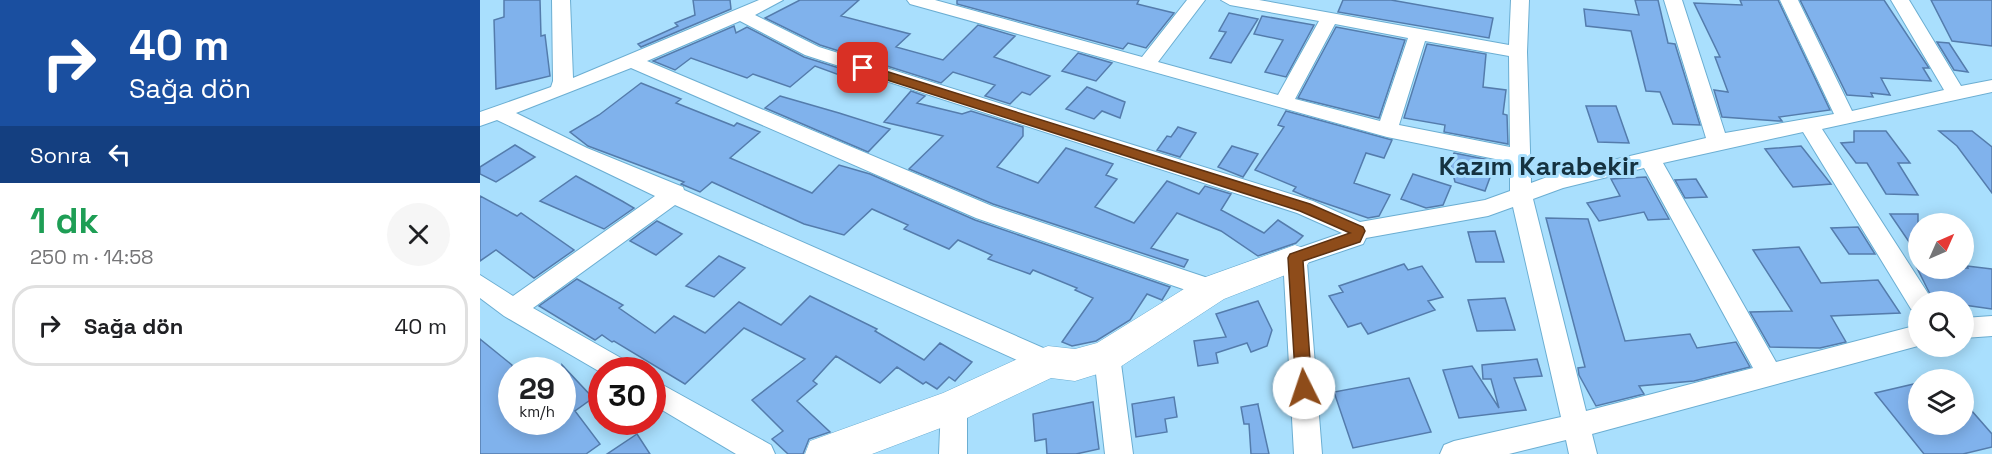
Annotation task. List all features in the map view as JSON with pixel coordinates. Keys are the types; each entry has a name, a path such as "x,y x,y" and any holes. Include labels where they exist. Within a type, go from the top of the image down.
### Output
{"street":[{"path":"558,91 563,81 561,0"},
{"path":"489,116 558,91 748,8 774,0"},
{"path":"915,0 1387,130 1519,156"},
{"path":"1147,64 1196,0"},
{"path":"1230,0 1518,52"},
{"path":"1520,0 1518,52 1521,195 1583,454"},
{"path":"1673,0 1718,142"},
{"path":"1789,0 1846,119"},
{"path":"1899,0 1956,94"},
{"path":"748,8 812,51 1305,207 1358,231 1488,208 1558,182 1718,142 1846,119 1956,94 1989,93"},
{"path":"1283,103 1330,17"},
{"path":"1387,130 1418,34"},
{"path":"629,60 984,212 1212,289"},
{"path":"489,116 675,193 1048,362 1075,364 1107,356 1212,289 1355,238 1358,231"},
{"path":"1808,124 1913,291"},
{"path":"1650,159 1770,375"},
{"path":"513,309 675,193"},
{"path":"1295,258 1308,454"},
{"path":"480,285 513,309 596,357"},
{"path":"1974,327 1992,326"},
{"path":"1454,454 1575,426 1908,339"},
{"path":"1107,356 1119,454"},
{"path":"824,454 954,406 1048,362"},
{"path":"666,398 761,454"},
{"path":"953,454 954,406"}],"building":[{"path":"504,0 540,0 541,36 545,35 550,76 496,89 494,20 504,17"},
{"path":"693,0 730,0 731,9 641,47 638,44 678,26 675,23 695,15"},
{"path":"800,0 859,0 841,16 910,34 896,47 943,60 978,25 1015,36 994,57 1050,76 1030,95 1022,92 1010,104 985,96 995,85 953,72 941,83 820,45 765,18"},
{"path":"957,0 1139,0 1137,4 1174,13 1146,48 1128,43 1123,49 957,4"},
{"path":"1343,0 1391,0 1493,18 1489,38 1338,12"},
{"path":"1635,0 1658,0 1668,43 1675,44 1700,125 1673,124 1660,92 1646,91 1631,31 1586,26 1584,9 1639,15"},
{"path":"1740,0 1778,0 1830,110 1779,117 1782,121 1722,117 1714,90 1728,92 1715,57 1720,57 1694,3 1742,5"},
{"path":"1800,0 1884,0 1929,68 1923,68 1931,81 1881,78 1890,95 1871,93 1873,97 1847,95"},
{"path":"1931,0 1992,0 1992,46 1952,41"},
{"path":"1229,13 1258,19 1231,63 1210,58 1226,32 1219,31"},
{"path":"1262,16 1314,25 1286,77 1265,72 1283,40 1254,34"},
{"path":"734,26 736,33 747,27 804,57 871,78 864,84 815,66 790,87 753,74 747,78 691,58 675,70 653,61"},
{"path":"1336,27 1405,40 1379,118 1298,98"},
{"path":"1937,42 1949,43 1968,72 1954,70"},
{"path":"1427,44 1486,54 1483,87 1506,90 1503,114 1507,115 1508,144 1444,132 1445,125 1404,118"},
{"path":"1078,53 1112,63 1096,81 1062,71"},
{"path":"641,83 681,99 676,103 734,126 737,123 760,132 730,158 812,193 839,165 870,174 975,220 1170,287 1162,300 1147,294 1130,320 1096,341 1072,346 1062,342 1093,298 1075,290 1077,288 1033,270 1030,274 988,259 992,255 958,240 949,249 904,229 908,225 872,209 844,235 804,224 712,182 700,192 681,184 684,182 588,146 570,132 599,115"},
{"path":"1087,87 1125,102 1120,118 1102,111 1094,119 1066,109"},
{"path":"911,91 925,96 917,103 962,114 971,111 1023,127 1023,136 997,167 1038,183 1066,148 1113,164 1106,175 1117,179 1095,207 1134,223 1167,181 1199,194 1205,186 1231,194 1221,210 1264,233 1278,220 1303,236 1296,243 1258,256 1221,231 1177,213 1151,248 1188,260 1184,267 993,204 909,169 943,136 884,122"},
{"path":"780,96 890,129 868,152 765,108"},
{"path":"1586,106 1616,106 1629,143 1598,142"},
{"path":"1286,111 1392,140 1384,158 1366,153 1354,183 1390,195 1379,216 1368,218 1307,197 1293,191 1296,187 1255,170 1284,127 1278,125"},
{"path":"1178,127 1196,133 1180,157 1157,150 1167,136 1171,137"},
{"path":"1854,131 1886,131 1910,163 1898,163 1918,195 1886,194 1867,163 1856,163 1841,143 1854,142"},
{"path":"1939,131 1972,131 1992,147 1992,193 1957,146"},
{"path":"515,145 535,157 496,182 480,174 480,167"},
{"path":"1232,146 1258,154 1243,177 1218,167"},
{"path":"1801,146 1831,184 1793,187 1765,149"},
{"path":"1454,153 1505,163 1502,175 1492,172 1485,191 1455,182 1450,162"},
{"path":"1413,174 1451,186 1443,205 1426,208 1401,199"},
{"path":"576,176 634,208 604,229 540,201"},
{"path":"1646,177 1669,219 1648,220 1644,212 1599,221 1587,203 1620,196 1611,179"},
{"path":"1696,179 1707,197 1685,198 1675,180"},
{"path":"480,196 517,216 521,213 574,250 534,278 496,250 480,261"},
{"path":"1890,214 1908,214 1908,240"},
{"path":"1546,218 1588,219 1625,341 1690,334 1697,348 1736,342 1750,367 1694,381 1639,386 1644,394 1596,406 1579,375 1578,368 1585,367"},
{"path":"657,221 682,234 656,255 630,241"},
{"path":"1858,227 1875,254 1849,254 1831,228"},
{"path":"1495,231 1504,262 1476,262 1468,232"},
{"path":"1799,247 1821,283 1878,280 1900,313 1831,316 1846,342 1820,348 1770,347 1750,312 1792,311 1753,250"},
{"path":"719,256 745,268 714,297 686,286"},
{"path":"1404,264 1408,270 1422,266 1443,297 1428,301 1435,310 1368,334 1361,323 1348,327 1329,296 1343,292 1339,286"},
{"path":"1974,267 1992,269 1992,309 1974,306 1974,291 1928,291 1922,279 1974,279"},
{"path":"577,279 623,305 619,308 655,333 674,316 705,333 739,302 781,325 810,296 877,329 875,331 924,360 940,343 972,362 955,381 949,377 937,389 926,382 923,384 897,367 880,383 836,356 813,381 817,384 797,401 830,432 809,439 803,454 788,454 772,439 783,431 752,400 805,359 744,328 685,384 666,372 666,357 640,357 602,335 595,340 539,306"},
{"path":"1505,298 1515,330 1477,331 1468,300"},
{"path":"1258,301 1272,330 1267,346 1251,352 1247,343 1216,353 1218,363 1198,366 1194,341 1226,337 1216,314"},
{"path":"480,339 502,357 498,357 498,435 576,435 576,412 588,428 588,435 593,435 600,444 586,454 480,454"},
{"path":"1537,359 1542,376 1514,378 1526,410 1459,418 1443,370 1472,366 1499,408 1491,379 1483,379 1482,365"},
{"path":"1409,378 1431,432 1353,448 1334,392"},
{"path":"576,380 588,393 588,402 576,410"},
{"path":"1908,385 1908,434 1875,393"},
{"path":"1174,397 1177,417 1165,419 1167,432 1136,437 1132,404"},
{"path":"1093,402 1099,449 1076,454 1047,454 1046,439 1035,441 1033,414"},
{"path":"1258,404 1269,454 1251,454 1249,424 1244,424 1241,407"},
{"path":"1974,413 1992,434 1992,447 1963,454 1924,454 1909,435 1974,435"},
{"path":"638,435 650,454 607,454"}],"district":[{"name":"Kazım Karabekir","path":"1539,166"}],"route":[{"path":"863,68 1048,124 1305,207 1358,231 1355,238 1295,258 1304,388"}]}
